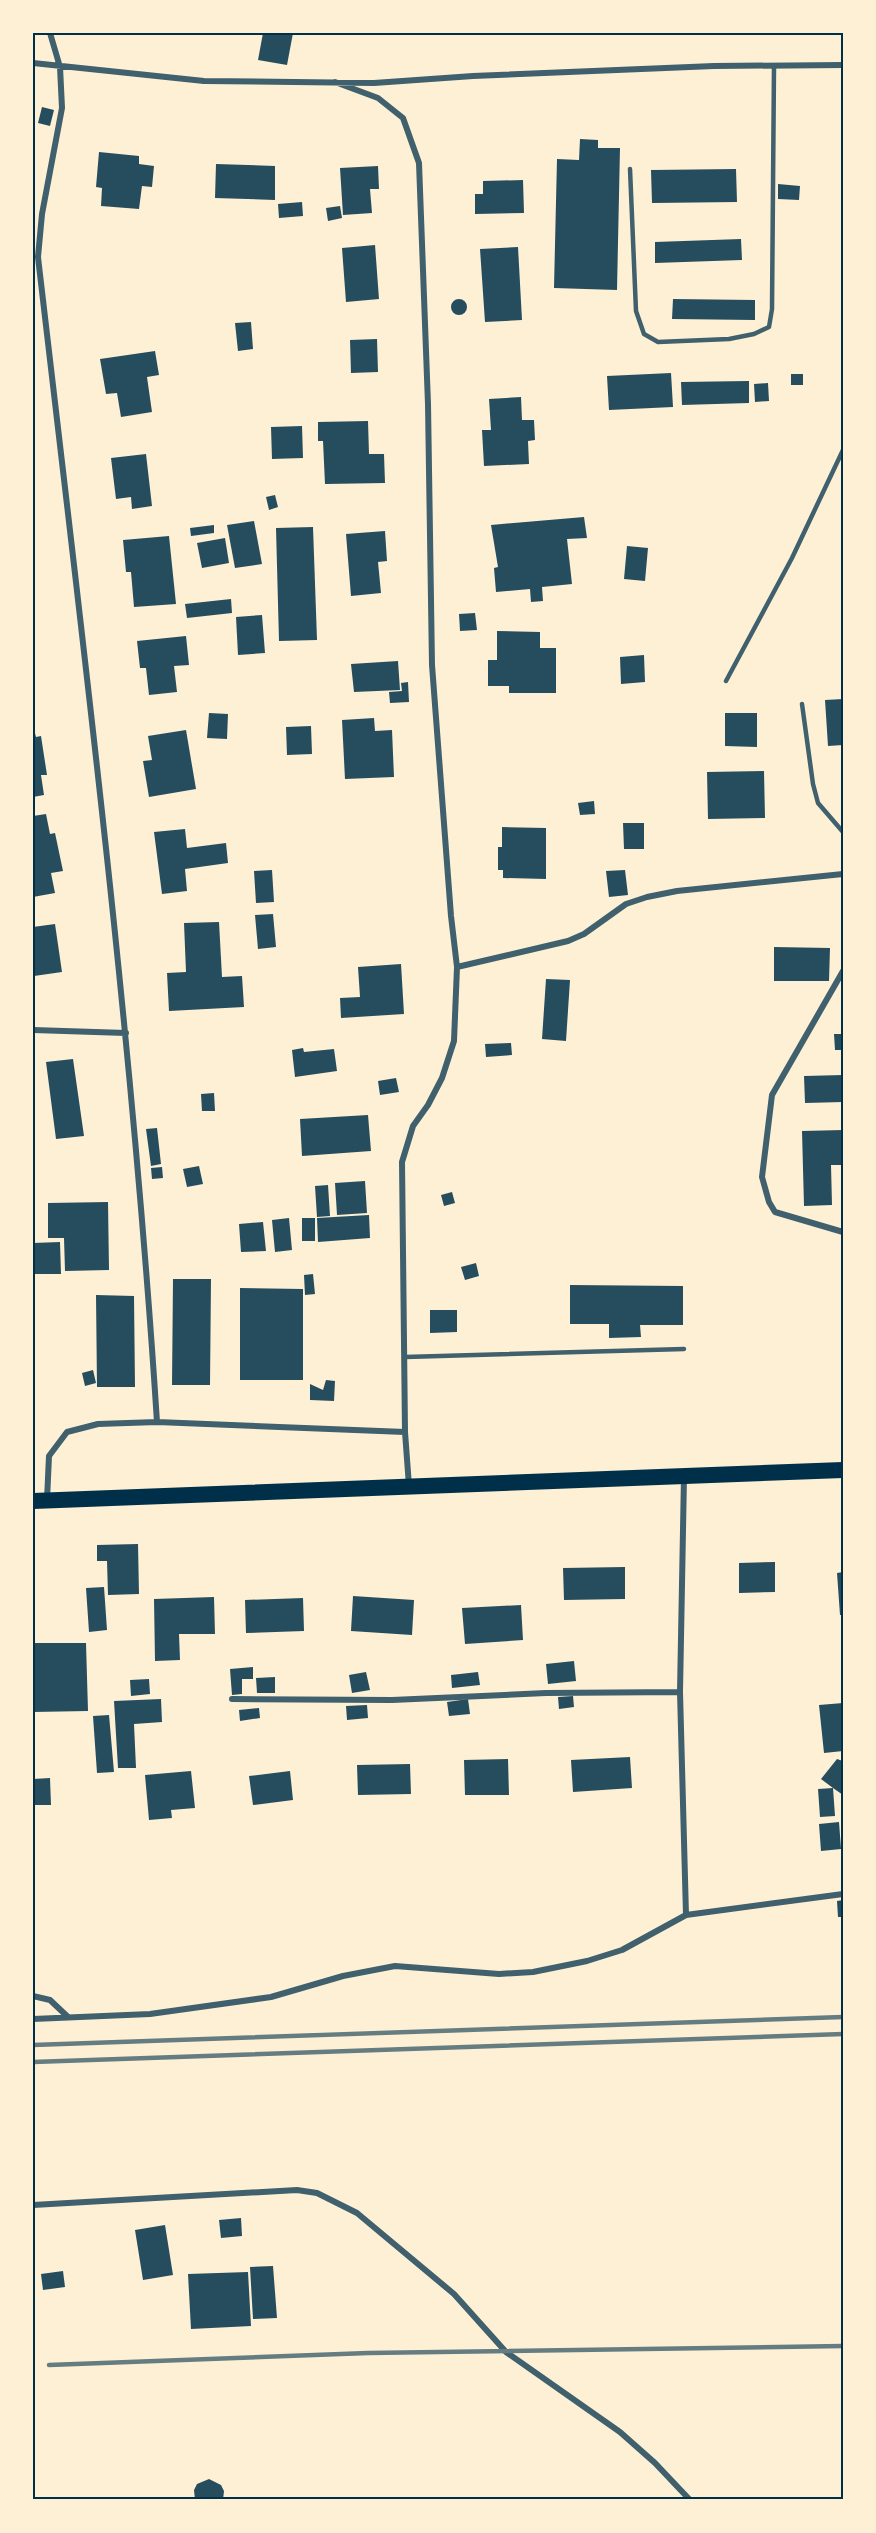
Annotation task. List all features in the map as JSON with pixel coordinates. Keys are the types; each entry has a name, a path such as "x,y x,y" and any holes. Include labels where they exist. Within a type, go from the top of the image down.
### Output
{"highway":[{"path":"40,1501 843,1470"}],"street":[{"path":"50,33 60,67 63,108 42,214 38,257 126,1033 145,1231 157,1422"},
{"path":"33,63 204,81 374,83 473,76 714,66 843,65"},
{"path":"335,82 378,98 403,118 419,163 428,404 432,665 457,967 454,1041 442,1078 428,1105 413,1126 402,1162 405,1432 409,1486"},
{"path":"457,967 568,941 584,934 626,904 647,897 676,891 843,874"},
{"path":"843,971 772,1095 762,1178 769,1202 775,1212 843,1232"},
{"path":"33,1030 126,1033"},
{"path":"40,1501 49,1456 67,1432 98,1424 157,1422 405,1432"},
{"path":"684,1476 680,1692 686,1915"},
{"path":"232,1700 392,1700 546,1693 680,1692"},
{"path":"33,2019 150,2014 271,1997 343,1976 395,1966 499,1974 533,1972 587,1961 622,1950 686,1915 843,1894"},
{"path":"33,1996 50,2000 68,2017"},
{"path":"33,2205 297,2190 331,2198 357,2213 454,2294 506,2352 620,2433 655,2463 690,2500"}],"lane":[{"path":"630,169 636,311 644,334 658,342 729,339 754,334 769,327 772,309 774,66"},
{"path":"726,681 792,558 843,450"},
{"path":"802,704 813,784 818,803 843,832"},
{"path":"405,1357 684,1349"}],"building":[{"path":"263,33 293,33 287,65 258,60"},
{"path":"42,107 54,110 50,126 38,123"},
{"path":"580,139 598,140 598,148 620,148 617,290 554,288 557,159 579,160"},
{"path":"99,152 139,156 139,164 154,166 152,187 142,186 139,209 101,206 102,188 96,187"},
{"path":"216,164 275,166 275,200 215,198"},
{"path":"378,166 379,189 370,189 372,213 343,215 340,168"},
{"path":"736,169 737,202 652,203 651,170"},
{"path":"523,180 524,213 475,214 475,194 483,194 483,181"},
{"path":"778,184 800,186 799,200 778,199"},
{"path":"302,202 303,216 279,218 278,204"},
{"path":"340,206 342,218 328,221 326,208"},
{"path":"741,239 742,260 655,263 655,242"},
{"path":"375,245 379,299 346,302 342,248"},
{"path":"518,247 522,320 485,322 480,249"},
{"path":"459,299 465,301 467,307 465,313 459,315 453,313 451,307 453,301"},
{"path":"673,299 755,300 755,320 672,319"},
{"path":"251,322 253,349 238,351 235,323"},
{"path":"377,339 378,372 351,373 350,340"},
{"path":"155,351 159,375 147,377 152,412 121,417 117,393 106,394 100,359"},
{"path":"671,373 673,407 609,410 607,376"},
{"path":"791,374 803,374 803,385 791,385"},
{"path":"749,381 749,403 682,405 681,382"},
{"path":"768,383 769,401 755,402 754,384"},
{"path":"521,397 522,420 534,420 535,440 528,441 529,464 484,466 482,430 491,430 489,399"},
{"path":"368,421 369,454 384,454 385,483 325,484 323,441 318,441 318,422"},
{"path":"302,426 303,458 272,459 271,427"},
{"path":"146,454 152,506 132,509 131,497 116,499 111,458"},
{"path":"275,495 278,507 269,510 266,497"},
{"path":"584,517 587,538 567,539 572,584 542,587 543,601 531,602 530,589 496,592 494,568 498,567 491,525"},
{"path":"254,521 262,564 235,568 227,525"},
{"path":"214,525 214,533 191,536 190,528"},
{"path":"313,527 317,640 279,641 276,528"},
{"path":"385,531 387,561 378,562 381,593 351,596 346,534"},
{"path":"169,536 176,604 134,607 131,572 126,572 123,540"},
{"path":"225,538 229,563 202,568 197,543"},
{"path":"627,546 648,548 645,581 624,579"},
{"path":"231,599 232,613 187,618 185,604"},
{"path":"475,613 477,630 460,631 459,614"},
{"path":"262,615 265,653 238,655 236,617"},
{"path":"497,631 540,632 540,648 556,648 556,693 509,693 509,686 488,686 488,660 497,660"},
{"path":"186,636 189,665 174,666 177,692 149,695 146,668 140,668 137,641"},
{"path":"644,655 645,682 621,684 620,657"},
{"path":"398,661 400,690 354,692 351,664"},
{"path":"408,682 409,702 390,703 389,692 402,691 401,683"},
{"path":"843,699 843,745 828,746 825,700"},
{"path":"209,713 228,714 227,739 207,738"},
{"path":"725,713 757,713 757,747 725,746"},
{"path":"374,718 375,731 392,730 394,777 345,779 342,720"},
{"path":"33,726 36,737 41,736 47,775 41,775 44,795 33,797"},
{"path":"311,726 312,754 287,755 286,727"},
{"path":"186,730 196,789 149,797 143,761 152,760 148,736"},
{"path":"764,771 765,818 708,819 707,772"},
{"path":"594,801 595,814 580,815 578,803"},
{"path":"46,814 50,834 55,833 63,871 51,873 55,893 33,897 33,816"},
{"path":"623,823 644,823 644,849 624,849"},
{"path":"502,827 546,828 546,879 503,878 503,870 498,870 498,847 502,847"},
{"path":"185,829 187,848 226,843 228,863 185,869 187,891 162,894 154,832"},
{"path":"272,870 274,902 256,903 254,871"},
{"path":"625,870 628,895 609,897 606,871"},
{"path":"273,914 276,947 258,949 255,915"},
{"path":"219,922 222,977 242,976 244,1007 169,1011 167,973 186,972 184,923"},
{"path":"55,924 62,972 34,976 33,927"},
{"path":"774,947 830,948 829,981 774,981"},
{"path":"401,964 404,1014 341,1018 340,998 360,997 358,967"},
{"path":"546,979 570,980 566,1041 542,1039"},
{"path":"834,1034 843,1034 843,1050 835,1050"},
{"path":"511,1043 512,1055 486,1057 485,1044"},
{"path":"303,1048 304,1052 334,1049 337,1071 295,1077 292,1050"},
{"path":"73,1059 84,1136 56,1139 46,1062"},
{"path":"843,1075 843,1102 805,1103 804,1076"},
{"path":"396,1078 399,1092 380,1095 378,1081"},
{"path":"214,1093 215,1111 202,1111 201,1094"},
{"path":"368,1115 371,1151 302,1156 300,1119"},
{"path":"157,1128 161,1164 151,1166 146,1129"},
{"path":"843,1130 843,1165 831,1165 832,1205 804,1206 802,1131"},
{"path":"199,1166 203,1184 187,1187 183,1169"},
{"path":"162,1167 163,1178 152,1179 151,1168"},
{"path":"365,1181 367,1213 337,1215 335,1183"},
{"path":"328,1185 330,1216 317,1217 315,1186"},
{"path":"452,1192 455,1203 444,1206 441,1195"},
{"path":"108,1202 109,1270 65,1271 64,1238 48,1238 48,1203"},
{"path":"369,1215 370,1238 318,1242 317,1218"},
{"path":"289,1218 292,1250 275,1252 272,1220"},
{"path":"302,1218 315,1218 315,1241 302,1241"},
{"path":"263,1222 266,1251 241,1252 239,1224"},
{"path":"60,1242 61,1274 33,1274 33,1243"},
{"path":"476,1263 479,1276 465,1280 461,1267"},
{"path":"313,1274 315,1294 305,1295 304,1275"},
{"path":"173,1279 211,1279 210,1385 172,1385"},
{"path":"570,1285 683,1286 683,1325 640,1325 641,1337 609,1338 609,1324 570,1324"},
{"path":"240,1288 303,1289 303,1380 240,1380"},
{"path":"96,1295 134,1296 135,1387 97,1387"},
{"path":"430,1310 457,1310 457,1332 430,1333"},
{"path":"93,1370 96,1383 85,1386 82,1373"},
{"path":"326,1380 335,1381 334,1401 310,1400 310,1384 323,1390"},
{"path":"138,1544 139,1594 108,1595 107,1561 97,1561 97,1545"},
{"path":"775,1562 775,1592 739,1593 739,1563"},
{"path":"625,1567 625,1599 564,1600 563,1568"},
{"path":"843,1572 843,1615 840,1615 837,1573"},
{"path":"104,1587 107,1630 89,1632 86,1588"},
{"path":"353,1596 414,1600 412,1635 351,1631"},
{"path":"214,1597 215,1634 179,1634 180,1660 155,1661 154,1599"},
{"path":"303,1598 304,1631 246,1633 245,1600"},
{"path":"521,1605 523,1640 465,1644 462,1608"},
{"path":"33,1643 86,1643 88,1711 33,1712"},
{"path":"574,1661 576,1681 548,1684 546,1664"},
{"path":"253,1667 253,1679 242,1679 242,1694 232,1695 230,1669"},
{"path":"366,1672 370,1690 352,1693 349,1675"},
{"path":"478,1672 480,1685 452,1688 451,1675"},
{"path":"275,1677 275,1693 257,1693 256,1678"},
{"path":"149,1679 150,1694 131,1696 130,1680"},
{"path":"573,1696 574,1707 559,1709 558,1697"},
{"path":"161,1699 162,1722 134,1724 136,1768 118,1768 114,1701"},
{"path":"468,1699 470,1714 449,1716 447,1702"},
{"path":"843,1703 843,1751 824,1753 819,1705"},
{"path":"367,1705 368,1718 347,1720 346,1706"},
{"path":"259,1708 260,1718 240,1721 239,1710"},
{"path":"109,1715 114,1772 97,1773 93,1716"},
{"path":"630,1757 632,1788 573,1792 571,1760"},
{"path":"508,1759 509,1795 465,1795 464,1760"},
{"path":"837,1759 843,1761 843,1795 821,1779"},
{"path":"410,1764 411,1794 358,1795 357,1765"},
{"path":"191,1771 195,1808 171,1810 172,1818 149,1820 145,1775"},
{"path":"290,1771 293,1800 253,1805 249,1776"},
{"path":"50,1778 51,1805 33,1805 33,1779"},
{"path":"833,1788 835,1816 820,1817 818,1789"},
{"path":"839,1822 841,1849 821,1851 819,1824"},
{"path":"843,1900 843,1917 838,1917 837,1901"},
{"path":"241,2218 242,2236 221,2238 219,2220"},
{"path":"165,2225 173,2275 143,2280 135,2230"},
{"path":"273,2266 277,2318 253,2319 250,2267"},
{"path":"63,2271 65,2287 43,2290 41,2274"},
{"path":"248,2272 251,2326 191,2329 188,2274"},
{"path":"209,2479 221,2485 224,2491 223,2500 195,2500 194,2490 197,2484"}],"railway":[{"path":"33,2045 843,2017"},
{"path":"33,2062 843,2034"},
{"path":"49,2365 368,2353 843,2346"}]}
